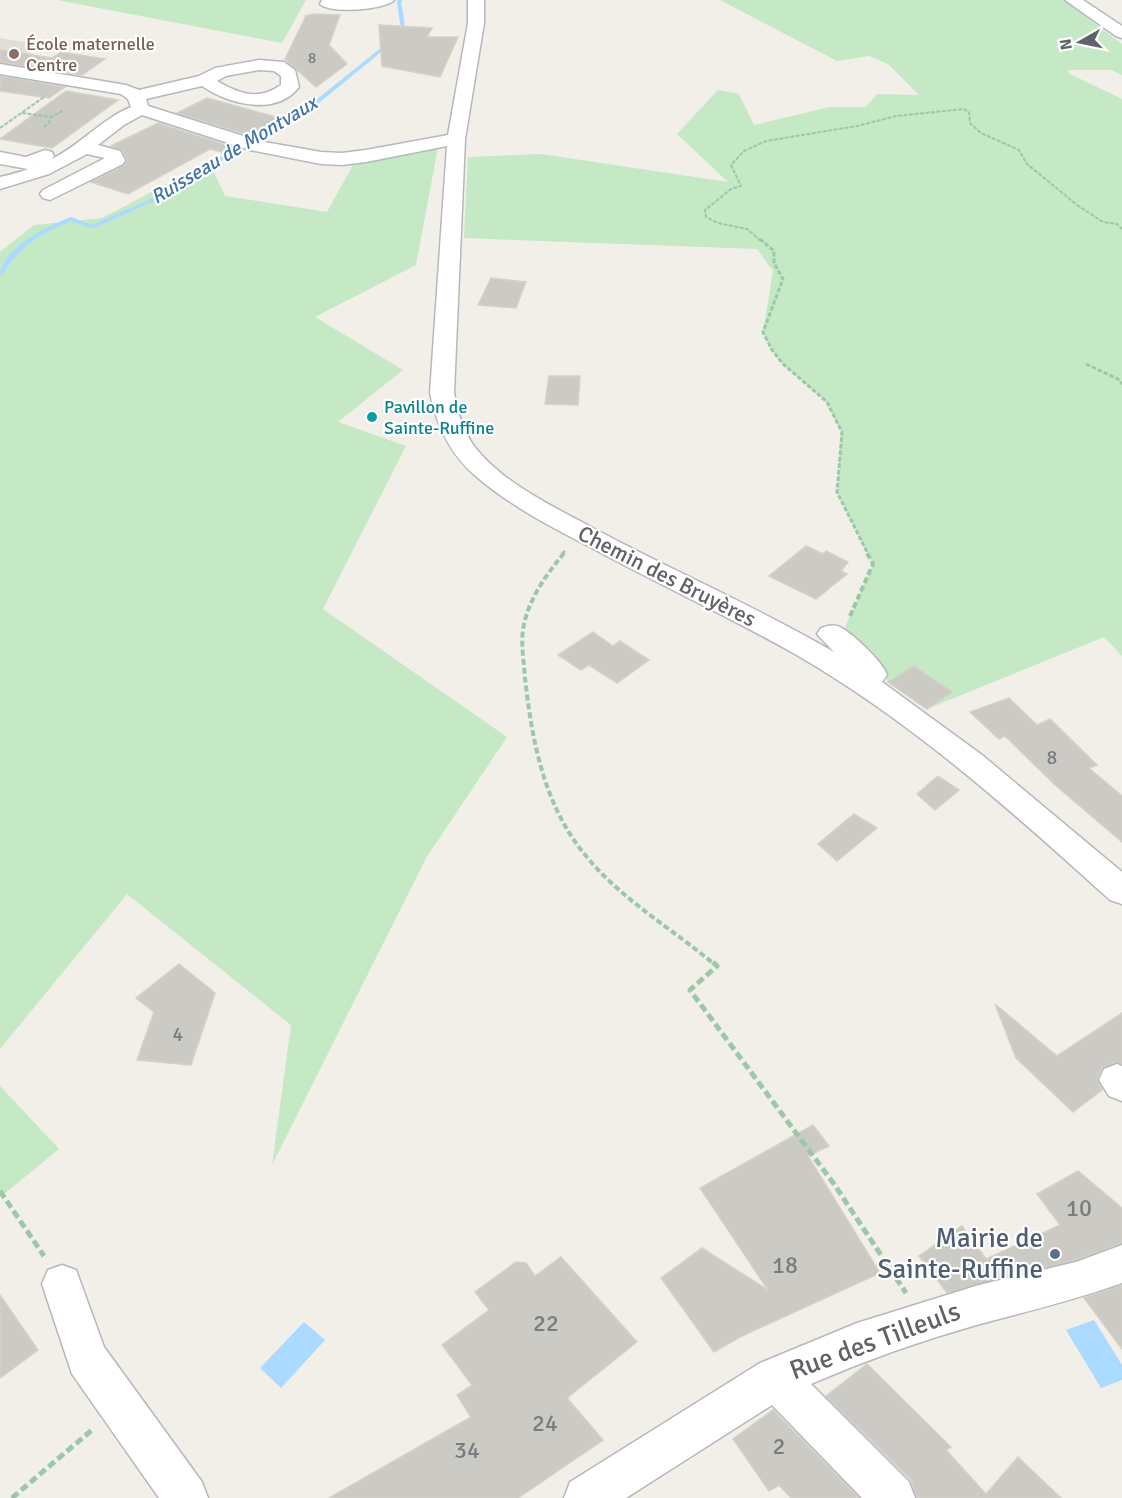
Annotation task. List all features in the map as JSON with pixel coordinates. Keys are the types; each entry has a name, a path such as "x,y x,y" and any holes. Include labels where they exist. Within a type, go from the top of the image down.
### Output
{"street":[{"path":"330,0 328,4 372,4 386,0"},
{"name":"Chemin des Bruyères","path":"476,0 476,23 456,139 442,393 445,413 461,446 473,461 495,479 581,532 807,648 874,690 934,733 1021,802 1122,891"},
{"path":"1079,1 1122,33"},
{"path":"0,69 126,90 138,103 256,146 321,158 342,159 366,156 456,139"},
{"path":"0,183 38,174 75,146 126,114 138,103 205,80"},
{"path":"0,158 28,163 75,146 114,155 116,160 50,194"},
{"path":"835,638 872,671 874,690"},
{"name":"Rue des Tilleuls","path":"586,1498 775,1377 857,1343 979,1305 1076,1281 1122,1264"},
{"path":"62,1284 87,1359 186,1498"},
{"path":"775,1377 892,1498"}],"path":[{"path":"0,128 69,79"},
{"path":"835,638 873,564 837,492 842,432 827,402 783,364 772,350 763,332 783,279 774,263 774,251 747,230 718,223 706,217 705,210 730,189 741,186 731,165 744,151 766,141 857,126 896,116 956,108 969,112 970,123 981,133 1019,150 1027,165 1077,205 1103,222 1117,224 1122,229"},
{"path":"22,113 51,117 64,110"},
{"path":"44,127 49,123 51,117"},
{"path":"1086,364 1118,379 1122,384"},
{"path":"581,532 546,577 524,620 524,658 532,736 538,767 551,803 577,844 609,882 717,966 690,990 806,1145 895,1279 927,1321"},
{"path":"0,1191 62,1284"},
{"path":"12,1498 120,1405"}],"shaded area":[{"name":"École maternelle Centre","path":"0,38 44,45 11,66 0,64"}],"green space":[{"path":"57,0 306,0 282,43"},
{"path":"720,0 1064,0 1122,44 1122,75 1111,70 1068,70 1070,74 1122,99 1122,656 1104,637 927,709 888,682 882,669 842,634 873,564 837,492 841,431 827,402 783,364 772,350 763,332 773,271 757,249 464,238 468,157 541,154 728,182 677,134 718,90 739,94 754,125 830,107 866,107 877,94 919,95 888,64 869,56 837,61"},
{"path":"439,142 416,265 315,317 403,370 338,422 406,446 323,609 507,737 426,858 272,1165 291,1025 127,894 0,1049 0,252 34,225 102,218 209,162 225,196 327,212 357,158"},
{"path":"0,1086 59,1149 4,1194 0,1191"}],"water":[{"path":"1094,1320 1122,1365 1122,1380 1101,1388 1066,1330"},
{"path":"304,1322 325,1340 281,1388 260,1368"}],"building":[{"path":"340,15 329,45 347,64 316,87 285,59 306,16"},
{"path":"379,25 432,28 427,37 458,37 440,77 382,66"},
{"path":"0,50 52,58 61,52 105,59 82,75 0,62"},
{"path":"0,76 65,87 49,98 0,91"},
{"path":"66,91 118,100 52,148 0,139"},
{"path":"207,98 283,119 251,136 177,113"},
{"path":"158,123 232,147 222,152 210,149 128,194 91,182 125,165 127,159 122,150 111,146"},
{"path":"491,278 526,282 516,308 478,305"},
{"path":"549,376 580,376 578,405 545,404"},
{"path":"806,546 823,554 826,551 848,562 841,571 847,574 816,599 769,576"},
{"path":"593,632 613,646 620,641 649,660 617,683 589,665 581,670 558,655"},
{"path":"914,666 952,692 927,709 888,682"},
{"path":"1009,698 1037,725 1050,719 1097,765 1089,768 1122,796 1122,842 1054,784 1005,736 999,739 970,712"},
{"path":"938,776 959,790 935,810 917,794"},
{"path":"854,814 877,828 837,861 818,844"},
{"path":"179,964 215,993 191,1065 137,1060 154,1012 136,998"},
{"path":"995,1004 1057,1056 1122,1013 1122,1064 1116,1062 1102,1068 1097,1079 1102,1090 1073,1112 1016,1058"},
{"path":"813,1125 829,1146 808,1156 880,1273 742,1336 714,1352 661,1278 702,1248 768,1290 700,1188"},
{"path":"1078,1171 1122,1208 1122,1243 1075,1260 947,1293 919,1256 962,1226 986,1259 1060,1225 1037,1194"},
{"path":"561,1257 637,1342 567,1398 603,1440 518,1498 329,1498 471,1417 457,1395 472,1385 442,1345 489,1310 475,1292 516,1262 526,1263 535,1276"},
{"path":"1122,1285 1122,1349 1084,1298"},
{"path":"0,1295 38,1350 0,1378"},
{"path":"867,1364 951,1447 946,1450 986,1494 1018,1457 1061,1498 917,1498 911,1480 826,1396"},
{"path":"773,1410 859,1498 791,1498 779,1485 769,1491 733,1439"}],"waterway":[{"name":"Ruisseau de Montvaux","path":"400,37 403,29 399,2 401,0"},
{"name":"Ruisseau de Montvaux","path":"0,274 22,246 49,229 71,219 92,227 175,190 237,148 318,101 389,44"}],"place":[{"name":"École maternelle Centre","path":"14,54"},
{"name":"Pavillon de Sainte-Ruffine","path":"372,417"},
{"name":"Mairie de Sainte-Ruffine","path":"1055,1254"}]}
